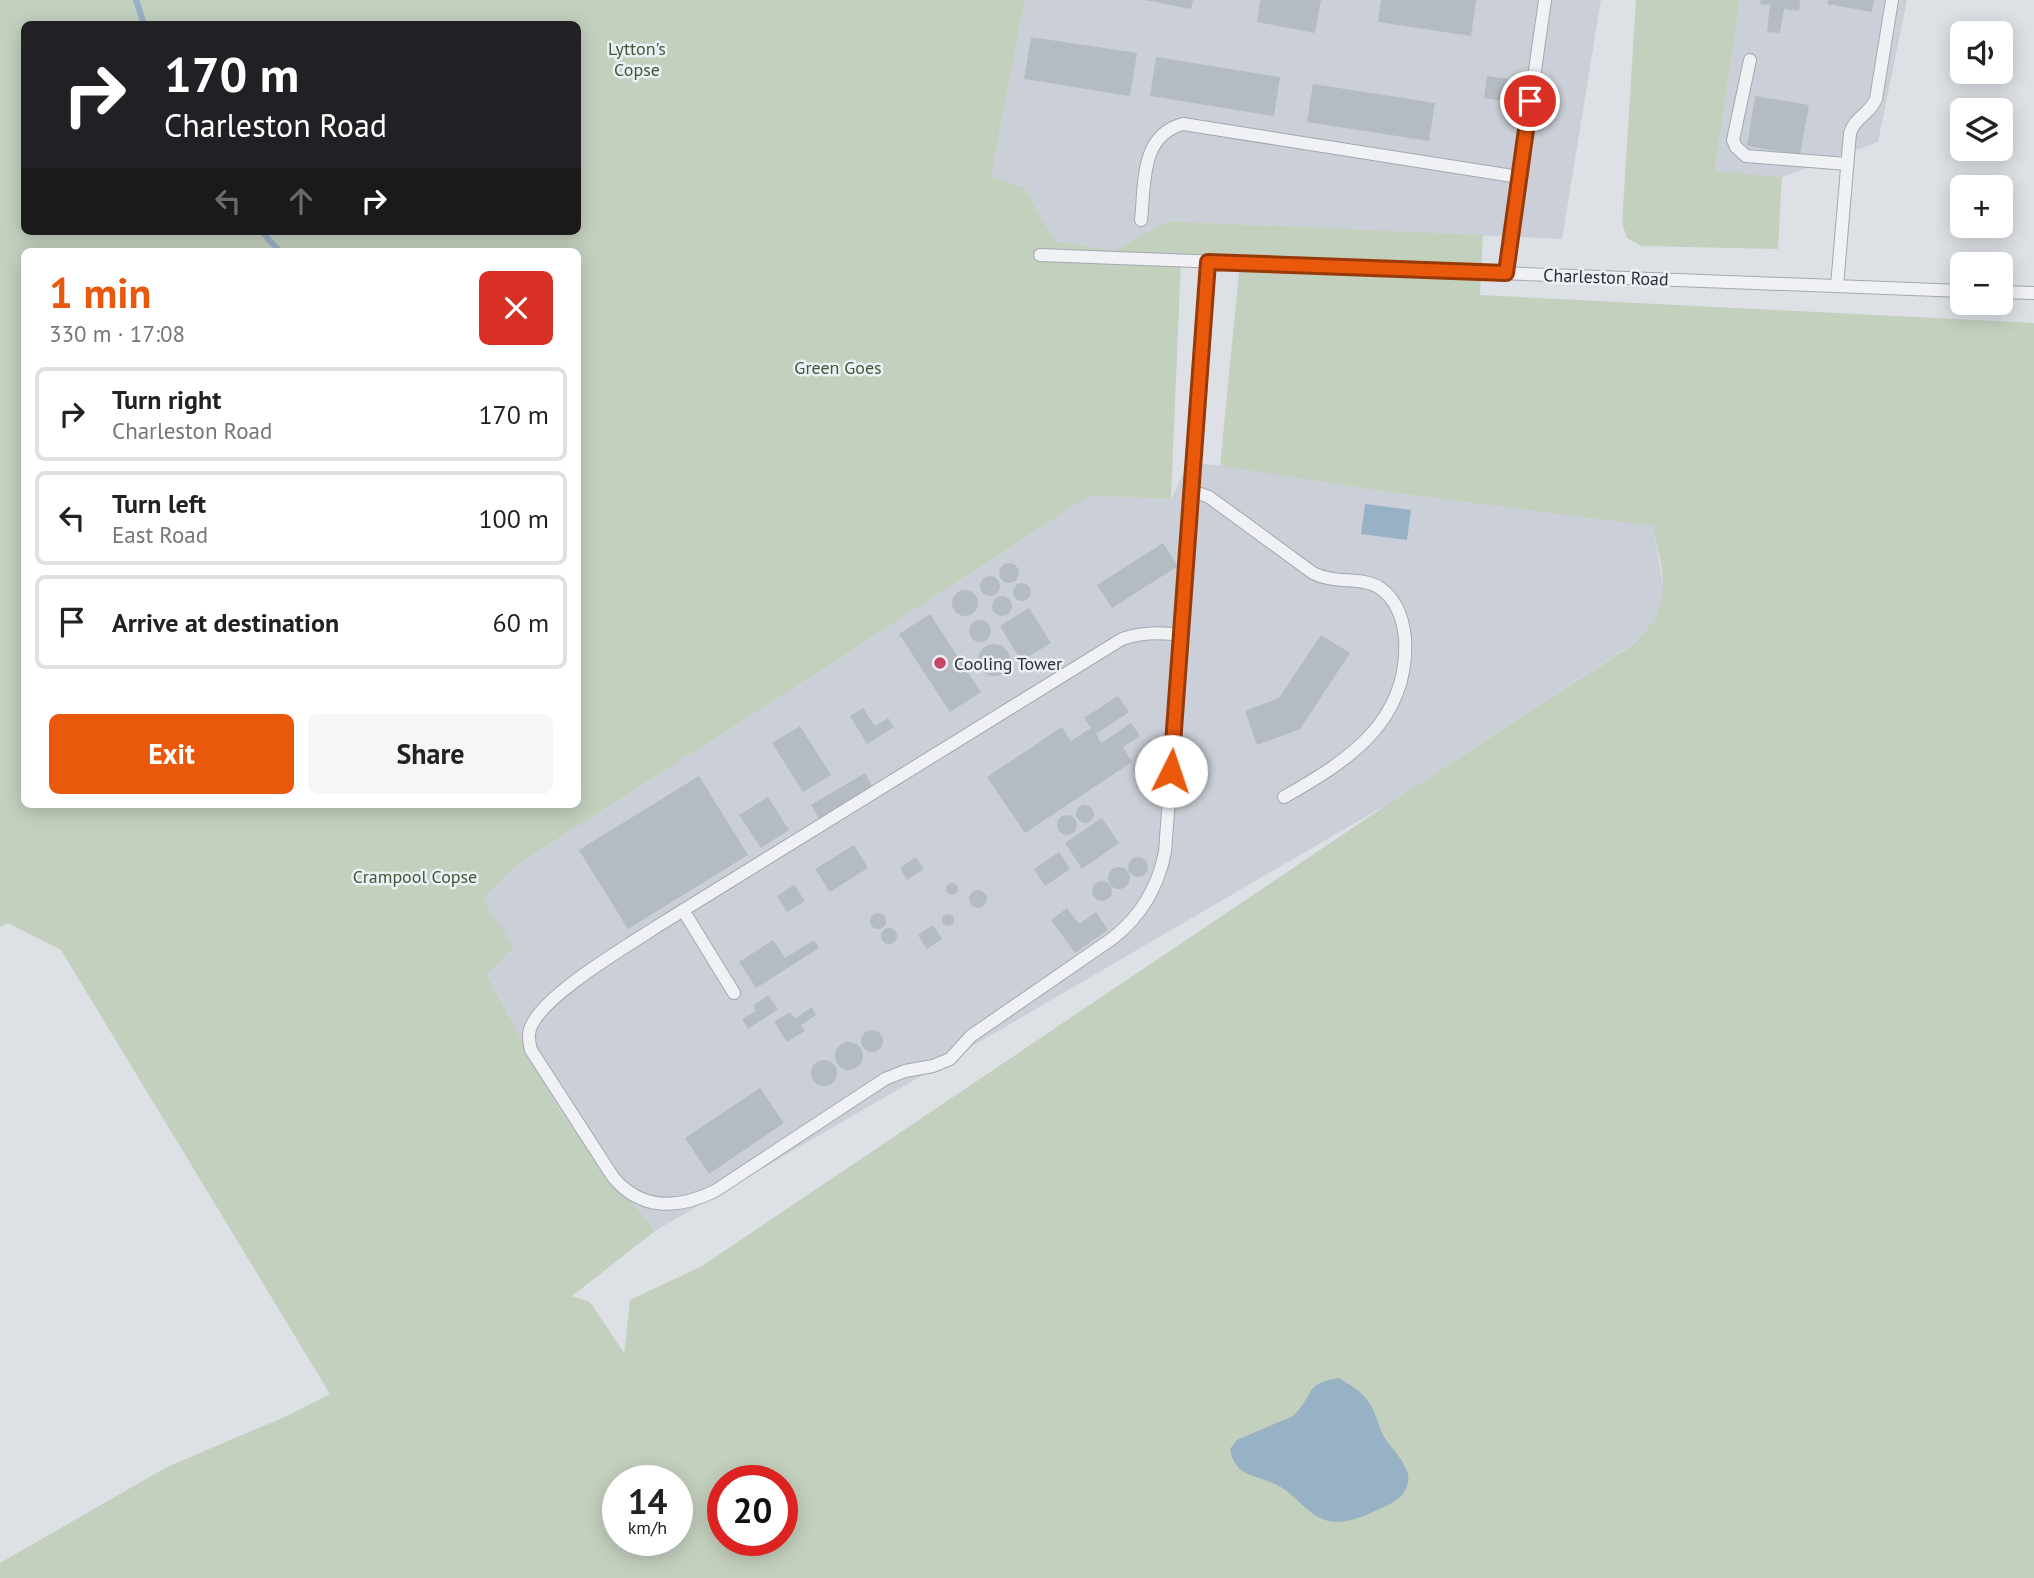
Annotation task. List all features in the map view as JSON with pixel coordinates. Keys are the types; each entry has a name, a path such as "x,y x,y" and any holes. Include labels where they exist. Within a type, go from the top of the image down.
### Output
{"lane":[{"path":"1506,273 1545,0"},
{"path":"1837,286 1852,125 1872,108 1876,99 1892,0"},
{"path":"1750,60 1733,140 1736,147 1746,156 1847,164"},
{"path":"1141,220 1149,152 1160,136 1183,124 1519,177"},
{"name":"Charleston Road","path":"1040,255 1950,290"},
{"path":"1181,635 1155,632 1122,639 683,910 587,973 543,1008 530,1028 528,1039 531,1050 622,1188 643,1200 666,1204 696,1200 715,1191 885,1079 950,1059 971,1036 1113,938 1131,922 1147,902 1165,852 1181,635 1208,262"},
{"path":"2013,292 2034,293"},
{"path":"1191,493 1209,497 1312,573 1326,578 1378,586 1394,600 1401,613 1405,672 1396,696 1384,716 1362,745 1326,773 1284,797"},
{"path":"683,910 734,993"}],"shaded area":[{"path":"1025,0 1601,0 1562,239 1167,221 1116,251 1055,241 1024,187 991,177"},
{"path":"1740,0 1907,0 1878,142 1782,177 1715,172"},
{"path":"1189,462 1388,492 1653,525 1664,593 1659,612 1647,631 1631,645 1391,802 655,1231 561,1113 487,975 513,946 483,899 520,863 1089,496 1171,499"}],"green space":[{"path":"0,0 1025,0 991,177 1024,187 1055,241 1115,251 1167,221 1483,235 1480,295 2034,323 2034,1578 0,1578 0,1563 165,1468 289,1415 330,1394 61,950 8,923 0,927","holes":["1181,261 1240,263 1220,466 1388,492 1653,526 1663,590 1655,617 1632,645 1391,802 702,1266 630,1300 624,1353 590,1302 572,1296 655,1231 561,1113 487,975 514,946 483,899 520,863 1089,496 1171,499"]},
{"path":"1636,0 1740,0 1715,171 1782,177 1778,249 1641,246 1627,238 1622,223"}],"water":[{"path":"1365,504 1411,510 1407,540 1361,534"},
{"path":"1339,1378 1365,1397 1375,1413 1383,1435 1405,1467 1408,1481 1402,1495 1390,1504 1358,1518 1334,1522 1314,1515 1277,1485 1242,1470 1236,1465 1230,1449 1237,1440 1293,1416 1314,1387 1327,1380"}],"building":[{"path":"1145,0 1193,0 1191,9"},
{"path":"1260,0 1321,0 1315,33 1257,22"},
{"path":"1381,0 1476,0 1471,36 1378,22"},
{"path":"1761,0 1800,0 1799,11 1784,9 1780,33 1767,32 1770,5 1760,4"},
{"path":"1828,0 1874,0 1872,12 1827,4"},
{"path":"1031,37 1137,53 1130,96 1024,79"},
{"path":"1156,57 1280,77 1274,116 1150,96"},
{"path":"1487,76 1523,81 1519,110 1502,108 1503,101 1484,98"},
{"path":"1313,84 1435,103 1429,141 1307,122"},
{"path":"1755,96 1809,105 1800,155 1747,146"},
{"path":"1163,543 1178,566 1112,608 1097,585"},
{"path":"1009,563 1016,566 1019,573 1016,580 1009,583 1002,580 999,573 1002,566"},
{"path":"990,576 997,579 1000,586 997,593 990,596 983,593 980,586 983,579"},
{"path":"1018,583 1026,583 1031,592 1029,599 1018,601 1013,596 1013,588"},
{"path":"965,590 974,594 978,603 974,612 965,616 956,612 952,603 956,594"},
{"path":"1002,596 1009,599 1012,606 1009,613 1002,616 995,613 992,606 995,599"},
{"path":"1029,608 1051,643 1021,661 1000,626"},
{"name":"Cooling Tower","path":"930,614 981,692 950,712 899,634"},
{"path":"980,620 988,623 991,631 988,639 980,642 972,639 969,631 972,623"},
{"path":"1321,635 1350,653 1300,729 1257,745 1245,711 1279,698"},
{"path":"994,644 1005,649 1010,660 1005,671 994,676 983,671 978,660 983,649"},
{"path":"1118,696 1129,712 1096,734 1101,743 1131,723 1140,736 1123,747 1132,762 1025,833 987,777 1062,727 1071,741 1091,728 1084,718"},
{"path":"863,708 875,726 888,718 894,727 867,744 850,716"},
{"path":"800,726 831,775 803,792 772,743"},
{"path":"865,773 872,786 819,818 811,805"},
{"path":"699,776 748,855 628,929 579,850"},
{"path":"768,797 789,830 761,848 739,815"},
{"path":"1081,805 1089,805 1094,814 1092,821 1081,823 1076,818 1076,810"},
{"path":"1067,815 1074,818 1077,825 1074,832 1067,835 1060,832 1057,825 1060,818"},
{"path":"1102,818 1119,843 1082,869 1065,843"},
{"path":"854,845 868,868 830,892 815,869"},
{"path":"1059,852 1070,869 1045,886 1034,869"},
{"path":"916,857 924,869 907,880 900,868"},
{"path":"1134,857 1142,857 1148,867 1142,877 1134,877 1128,871 1128,863"},
{"path":"1119,867 1127,870 1130,878 1127,886 1119,889 1111,886 1108,878 1111,870"},
{"path":"1102,881 1109,884 1112,891 1109,898 1102,901 1095,898 1092,891 1095,884"},
{"path":"947,884 957,884 957,894 947,894"},
{"path":"794,885 805,901 787,912 777,896"},
{"path":"978,890 984,893 987,899 984,905 978,908 972,905 969,899 972,893"},
{"path":"1067,908 1079,924 1096,912 1108,930 1075,953 1051,920"},
{"path":"878,913 884,915 884,927 878,929 872,927 870,921 872,915"},
{"path":"948,914 954,920 948,926 942,920"},
{"path":"933,925 942,939 927,949 918,935"},
{"path":"889,928 897,936 889,944 881,936"},
{"path":"773,940 785,958 814,940 819,948 756,988 739,962"},
{"path":"768,995 778,1009 748,1029 742,1019 756,1011 753,1006"},
{"path":"812,1007 816,1015 801,1025 805,1031 787,1042 774,1022 790,1012 795,1019"},
{"path":"872,1030 880,1033 883,1041 880,1049 872,1052 864,1049 861,1041 864,1033"},
{"path":"849,1042 859,1046 863,1056 859,1066 849,1070 839,1066 835,1056 839,1046"},
{"path":"824,1060 833,1064 837,1073 833,1082 824,1086 815,1082 811,1073 815,1064"},
{"path":"760,1088 784,1123 709,1174 685,1138"}],"waterway":[{"path":"136,0 143,21"},
{"path":"265,235 276,248"}],"place":[{"name":"Cooling Tower","path":"940,663"}],"route":[{"path":"1171,771 1208,262 1506,273 1530,101"}],"park label":[{"name":"Lytton's Copse","path":"637,58"},
{"name":"Green Goes","path":"838,367"},
{"name":"Crampool Copse","path":"415,876"}]}
